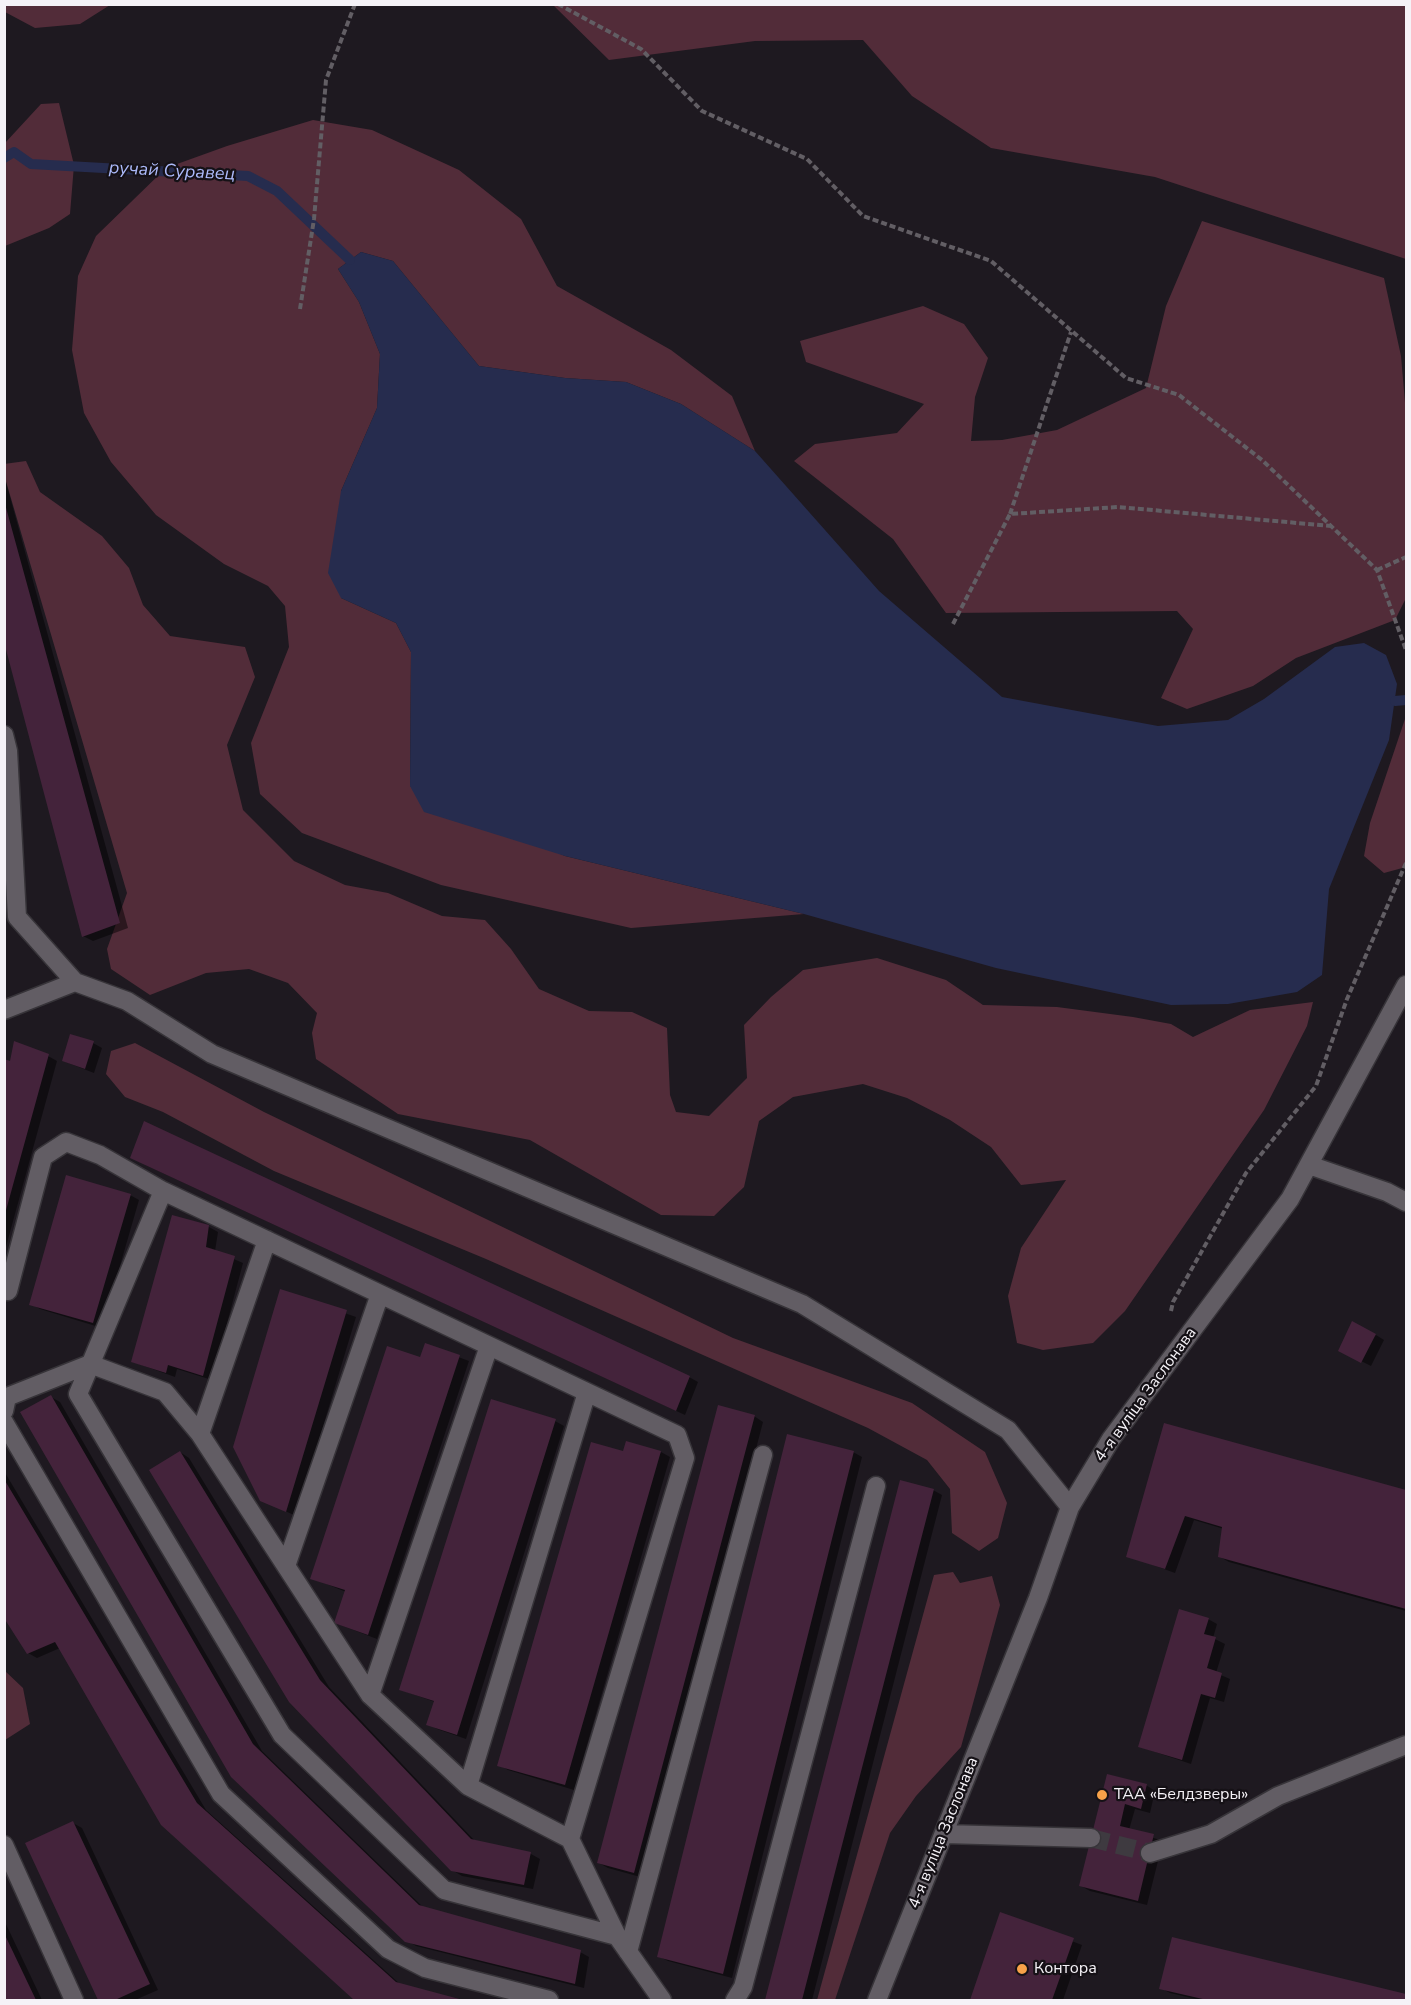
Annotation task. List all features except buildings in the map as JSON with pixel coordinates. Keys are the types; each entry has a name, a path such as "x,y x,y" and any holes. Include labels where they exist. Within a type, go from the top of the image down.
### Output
{"street":[{"path":"4,735 8,750 11,915 75,982 127,1001 212,1054 802,1304 1008,1430 1070,1508"},
{"path":"4,1010 75,982"},
{"name":"4-я вуліца Заслонава","path":"877,2001 1070,1508 1111,1439 1290,1199 1407,985"},
{"path":"8,1291 43,1157 66,1142 100,1155 163,1191 677,1434 685,1458 570,1839"},
{"path":"1309,1165 1387,1192 1407,1202"},
{"path":"163,1191 78,1394 282,1735 444,1890 617,1936"},
{"path":"200,1434 267,1240"},
{"path":"286,1566 380,1294"},
{"path":"370,1695 489,1346"},
{"path":"4,1411 7,1397 90,1364 165,1392 200,1434 370,1695 468,1786 570,1839 617,1936 662,2001"},
{"path":"468,1786 587,1392"},
{"path":"4,1422 221,1794 388,1948 425,1968 549,2001"},
{"path":"628,1952 764,1455"},
{"path":"735,2001 744,1987 876,1486"},
{"path":"1150,1853 1211,1834 1278,1796 1407,1745"},
{"path":"944,1834 1091,1838"},
{"path":"4,1845 74,2001"}],"path":[{"path":"300,309 314,219 327,80 355,4"},
{"path":"558,4 641,50 702,111 807,159 863,216 991,261 1126,378 1179,395 1262,460 1377,570 1407,650"},
{"path":"954,624 1010,514 1071,332"},
{"path":"1010,514 1118,507 1332,526"},
{"path":"1377,570 1407,557"},
{"path":"1169,1322 1173,1302 1246,1173 1316,1086 1347,999 1407,863"}],"shaded area":[{"path":"4,5 110,5 80,24 35,28 5,12"},
{"path":"553,5 1406,5 1406,259 1155,177 991,148 912,96 863,40 755,41 609,60"},
{"path":"59,103 74,165 70,214 49,228 5,246 5,143 41,104"},
{"path":"313,120 372,130 459,170 521,219 557,286 671,350 732,396 755,451 681,404 626,382 565,378 479,366 393,261 361,252 338,269 359,302 380,354 377,408 341,491 341,598 396,623 411,652 410,786 565,856 804,914 631,928 441,885 302,833 260,794 251,743 289,647 285,606 268,586 224,564 156,515 111,462 84,413 72,350 78,276 96,236 166,168 227,146"},
{"path":"1202,221 1384,278 1401,356 1406,414 1406,598 1395,620 1296,658 1253,686 1187,709 1161,698 1193,629 1177,611 946,613 893,539 794,461 815,444 897,433 924,404 806,362 800,341 923,306 964,324 988,358 975,397 971,441 1002,440 1057,430 1146,388 1166,306"},
{"path":"26,461 40,492 102,536 129,568 143,605 170,636 245,647 255,677 227,745 243,810 294,861 345,885 388,893 442,916 485,920 511,949 539,989 589,1011 632,1012 667,1028 670,1095 676,1112 709,1116 747,1078 744,1025 771,997 803,970 877,958 946,980 983,1005 1057,1007 1133,1017 1171,1024 1193,1037 1250,1010 1313,1002 1307,1026 1264,1110 1125,1311 1093,1343 1043,1350 1017,1343 1008,1296 1021,1248 1066,1180 1021,1185 991,1147 950,1120 907,1098 863,1084 793,1097 759,1121 744,1187 714,1216 661,1215 530,1140 398,1114 316,1059 312,1033 317,1013 288,983 249,969 206,973 150,995 111,969 107,949 127,893 5,478 4,464"},
{"path":"1406,716 1406,867 1384,873 1364,856 1370,823"},
{"path":"135,1043 264,1112 733,1338 912,1403 985,1452 1007,1503 998,1538 979,1551 952,1533 950,1489 927,1460 868,1428 486,1259 274,1171 163,1112 125,1097 106,1074 111,1051"},
{"path":"953,1572 960,1583 992,1576 1000,1605 961,1747 916,1796 890,1833 835,2000 817,2000 934,1575"},
{"path":"4,1670 23,1688 30,1724 5,1740"}],"water":[{"path":"361,252 393,261 479,366 565,378 626,382 681,404 755,451 879,591 1002,697 1158,726 1228,720 1264,699 1335,647 1364,643 1386,655 1397,684 1389,740 1329,889 1322,975 1297,992 1228,1004 1171,1005 996,968 804,914 565,856 424,812 410,786 411,652 396,623 341,598 328,573 341,491 377,408 380,354 359,302 338,269"}],"waterway":[{"name":"ручай Суравец","path":"4,158 14,152 31,164 248,176 277,191 350,260"},
{"path":"1395,701 1406,700"}],"tunnel":[{"path":"1091,1838 1150,1853"}],"place":[{"name":"ТАА «Белдзверы»","path":"1102,1795"},
{"name":"Контора","path":"1022,1969"}]}
